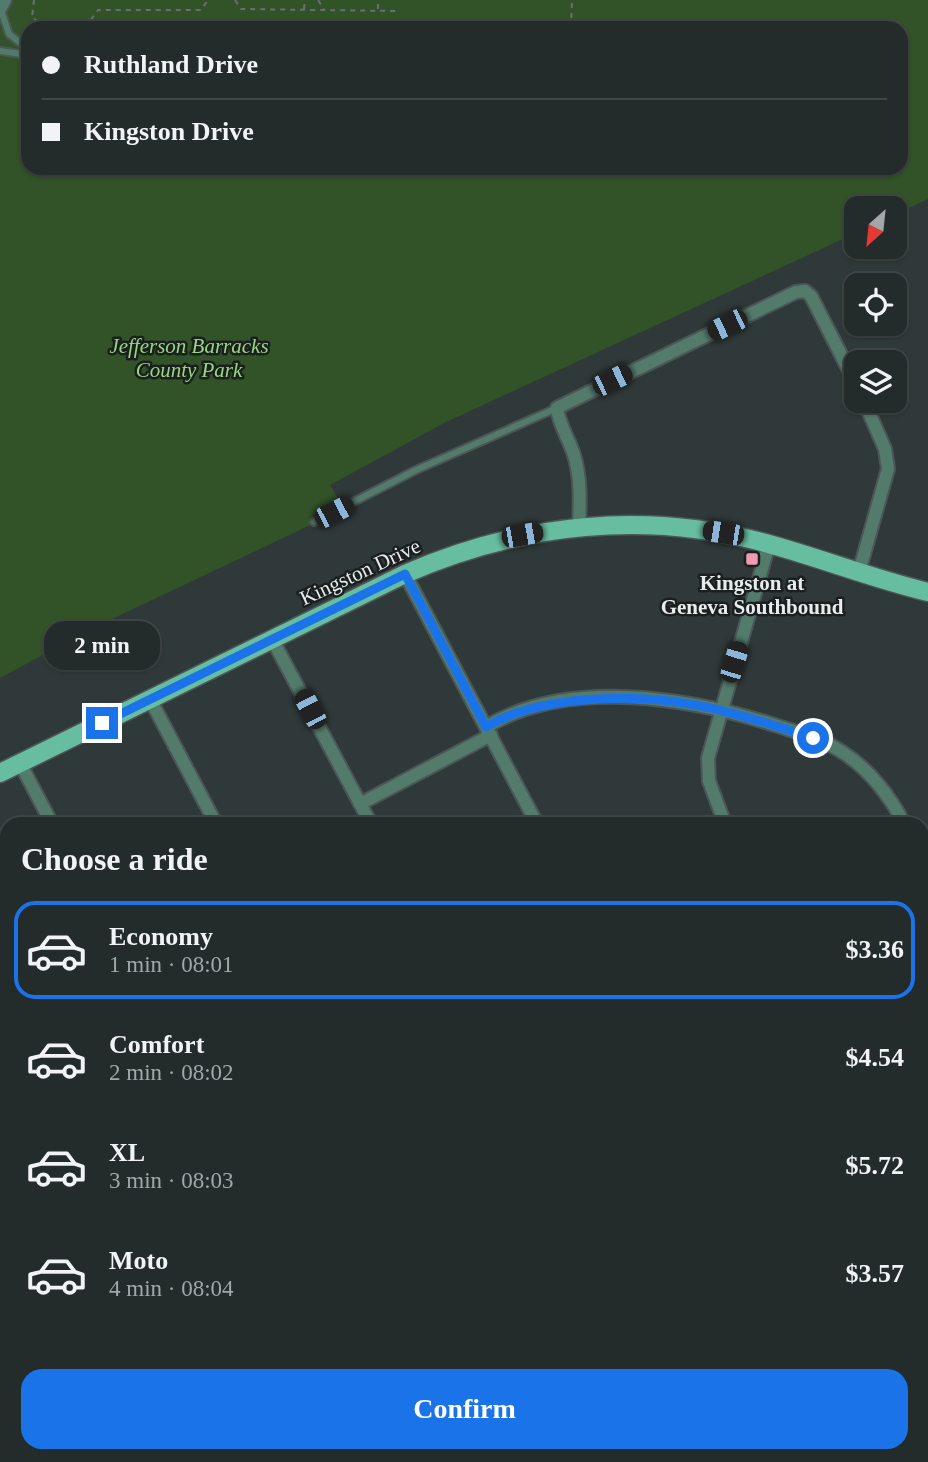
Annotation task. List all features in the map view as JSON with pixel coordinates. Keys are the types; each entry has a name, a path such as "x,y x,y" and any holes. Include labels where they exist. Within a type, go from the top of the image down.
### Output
{"main road":[{"name":"Kingston Drive","path":"0,773 405,574 498,541 579,526 667,525 769,544 928,592"}],"street":[{"path":"0,8 5,0"},
{"path":"579,526 580,483 575,456 557,408 796,292 805,291 811,296 844,361"},
{"path":"859,572 888,469 886,449 870,413"},
{"path":"722,817 709,781 708,758 769,544"},
{"path":"405,574 533,817"},
{"path":"272,639 366,817"},
{"path":"360,804 488,731 500,718 556,703 627,696 675,700 720,709 813,738 843,752 884,792 900,817"},
{"path":"150,699 212,817"},
{"path":"20,763 48,817"}],"lane":[{"path":"0,8 9,34 21,43"},
{"path":"0,51 21,54"},
{"path":"314,522 416,470 557,408"}],"path":[{"path":"34,0 32,17 37,21"},
{"path":"89,21 95,12 104,8 201,10 208,0"},
{"path":"236,0 241,9 396,11"},
{"path":"304,10 305,0"},
{"path":"318,0 324,10"},
{"path":"378,0 378,10"},
{"path":"571,21 572,0"}],"green space":[{"name":"Jefferson Barracks County Park","path":"0,0 928,0 928,199 907,209 907,196 844,196 844,239 446,422 330,485 344,509 91,629 0,678"}],"place":[{"name":"Kingston at Geneva Southbound","path":"752,559"}],"route":[{"path":"102,723 405,574 486,727 500,718 556,703 627,696 675,700 720,709 813,738"}]}
